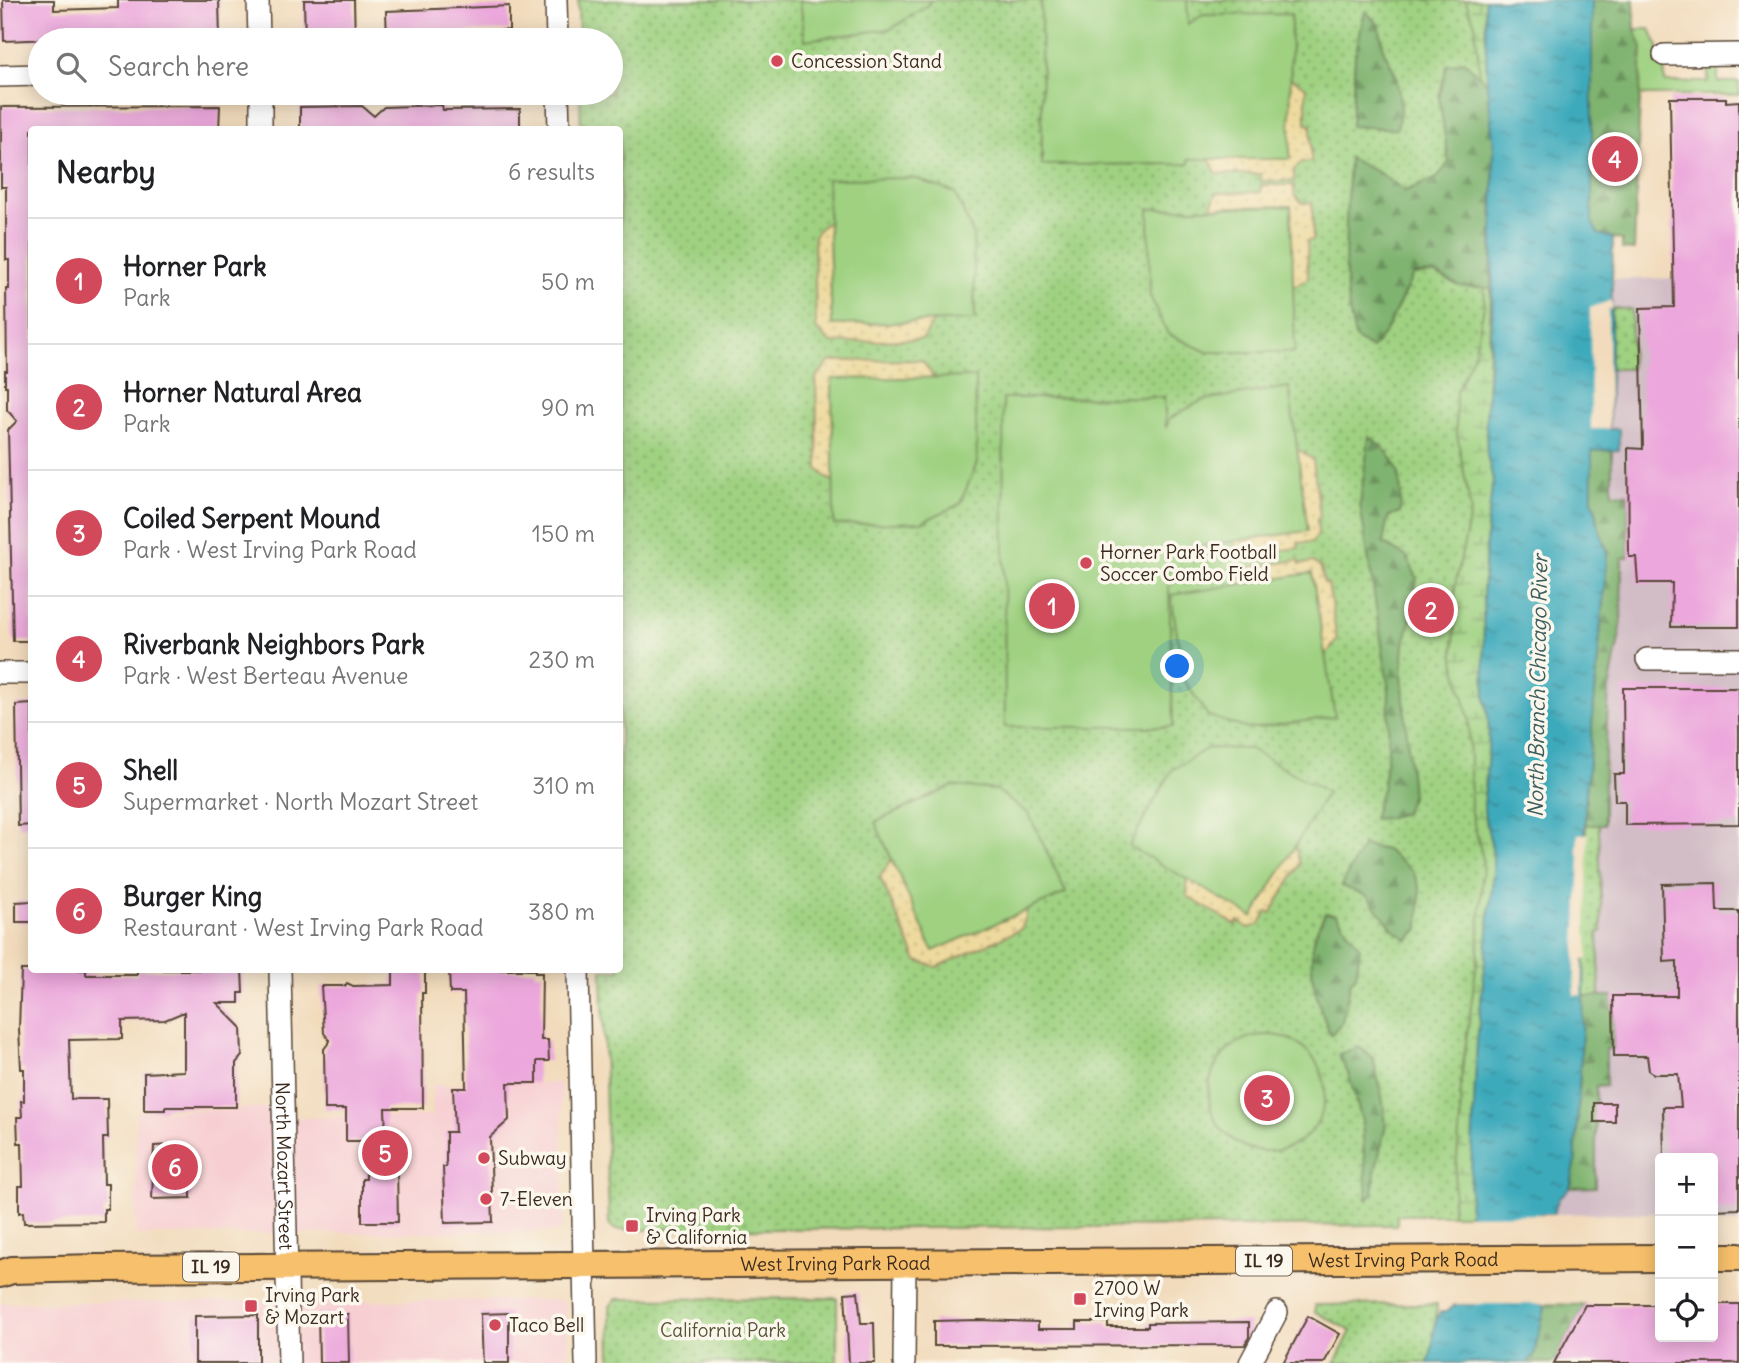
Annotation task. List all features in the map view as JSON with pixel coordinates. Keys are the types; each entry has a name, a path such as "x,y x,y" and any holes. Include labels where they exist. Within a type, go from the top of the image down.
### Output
{"main road":[{"path":"1718,1257 1739,1257"},
{"name":"West Irving Park Road","path":"4,1270 1655,1258"}],"street":[{"path":"258,0 259,28"},
{"path":"556,0 557,28"},
{"path":"1664,55 1739,54"},
{"path":"0,76 28,75"},
{"path":"261,105 261,126"},
{"path":"558,105 559,126"},
{"path":"1647,659 1739,659"},
{"path":"0,673 28,673"},
{"name":"North Mozart Street","path":"280,973 289,1363"},
{"path":"578,973 586,1363"},
{"path":"904,1363 905,1263"},
{"path":"1250,1363 1277,1312"}],"shaded area":[{"path":"1739,278 1739,1223 1718,1223 1718,1153 1655,1153 1655,1213 1553,1214 1559,1198 1570,1188 1586,835 1592,450 1619,450 1609,429 1612,279"},
{"path":"561,1083 564,1224 560,1231 136,1235 136,1112 282,1107 283,1118 432,1116 432,1085"},
{"path":"560,1300 566,1306 568,1363 0,1363 0,1303"}],"green space":[{"path":"578,0 1485,0 1487,83 1494,148 1487,832 1469,1215 1397,1215 1397,1225 617,1230 611,1227 602,973 623,973 623,126 581,126 580,105 623,105 623,28 579,28"},
{"path":"800,0 930,0 928,5 891,29 805,40"},
{"path":"1041,0 1187,0 1188,24 1203,15 1291,14 1290,159 1189,159 1189,164 1042,165"},
{"path":"1465,0 1485,0 1487,83 1480,75 1475,24"},
{"path":"1592,0 1634,0 1635,29 1642,47 1634,250 1622,249 1622,240 1598,234 1592,222"},
{"path":"1365,11 1379,25 1384,51 1396,75 1401,106 1397,129 1351,126 1355,56"},
{"path":"1635,29 1650,29 1658,46 1658,63 1664,63 1665,82 1708,82 1708,65 1718,64 1718,82 1739,82 1739,95 1640,95 1642,47"},
{"path":"1464,61 1487,83 1492,115 1494,148 1491,288 1459,286 1435,273 1413,275 1385,333 1372,349 1356,339 1347,297 1345,250 1349,158 1381,174 1405,191 1437,178 1449,162 1439,98 1447,65"},
{"path":"914,178 955,193 973,234 975,320 832,325 827,179"},
{"path":"1291,206 1295,352 1207,352 1168,334 1150,296 1149,209"},
{"path":"1485,288 1491,288 1486,422 1487,455 1493,480 1483,594 1485,699 1489,726 1484,808 1492,850 1493,875 1477,1042 1469,1215 1452,1215 1461,1079 1478,954 1483,859 1471,812 1469,719 1454,660 1455,586 1471,510 1456,430 1456,391 1474,354 1484,307"},
{"path":"1612,309 1632,309 1631,369 1609,369"},
{"path":"975,377 977,463 960,504 922,522 834,525 832,379"},
{"name":"Horner Park Football Soccer Combo Field","path":"1289,387 1308,531 1168,550 1173,727 1005,727 1003,398 1164,397 1166,428 1169,419 1203,400"},
{"path":"1369,436 1393,460 1400,478 1400,513 1388,517 1383,543 1407,557 1417,578 1404,644 1402,674 1412,796 1404,813 1373,819 1383,785 1388,748 1389,690 1360,504"},
{"path":"1592,450 1612,450 1612,493 1628,494 1629,557 1622,558 1621,628 1609,689 1604,825 1586,825 1585,805 1607,557 1592,500"},
{"path":"1312,573 1335,717 1248,729 1208,716 1184,680 1171,595"},
{"path":"1208,748 1250,749 1327,792 1253,917 1129,846 1172,770"},
{"path":"953,786 996,790 1029,814 1066,893 933,951 875,822"},
{"path":"1586,825 1599,825 1602,932 1598,932 1600,996 1584,996"},
{"path":"1363,845 1386,850 1413,871 1420,889 1419,929 1408,940 1393,929 1367,896 1341,886"},
{"path":"1325,913 1336,914 1360,948 1356,976 1351,981 1342,1022 1331,1035 1317,998 1312,972 1313,946"},
{"path":"1584,996 1613,996 1614,1048 1606,1049 1606,1086 1596,1087 1596,1187 1570,1188 1575,1165"},
{"path":"1267,1035 1289,1039 1308,1052 1321,1071 1325,1093 1321,1115 1308,1134 1289,1147 1267,1151 1245,1147 1226,1134 1213,1115 1209,1093 1213,1071 1226,1052 1245,1039"},
{"path":"1359,1047 1373,1058 1386,1124 1373,1195 1367,1199 1362,1121 1348,1073 1339,1054"},
{"name":"California Park","path":"837,1298 837,1363 611,1363 610,1306 616,1299"},
{"path":"1437,1304 1433,1351 1428,1363 1335,1363 1351,1331 1315,1312 1315,1305"},
{"path":"1544,1304 1585,1305 1554,1363 1528,1363 1534,1354"}],"sand":[{"path":"1284,74 1306,87 1306,124 1311,125 1311,162 1302,162 1294,170 1294,181 1261,181 1261,174 1217,174 1202,146"},
{"path":"1261,185 1294,185 1294,195 1303,203 1312,203 1313,240 1307,241 1308,278 1286,291 1203,222 1217,193 1261,192"},
{"path":"839,217 938,314 923,339 831,343 816,328 814,236 822,226"},
{"path":"922,360 938,384 844,487 827,478 818,469 816,377 830,361"},
{"path":"1281,448 1301,451 1313,460 1320,517 1317,519 1318,534 1312,542 1298,543 1299,548 1244,555 1227,536"},
{"path":"1299,560 1300,564 1313,562 1321,568 1324,583 1328,583 1337,640 1328,652 1310,661 1234,591 1244,568"},
{"path":"1283,835 1296,849 1300,864 1271,913 1267,912 1259,925 1249,928 1238,921 1236,925 1188,897 1186,872"},
{"path":"896,852 1028,898 1026,917 1021,929 937,967 917,961 880,877"}],"water":[{"name":"North Branch Chicago River","path":"1485,0 1592,0 1592,222 1598,234 1613,238 1609,429 1619,429 1619,450 1592,451 1592,500 1607,557 1585,805 1584,996 1575,1165 1570,1188 1559,1198 1553,1214 1539,1214 1540,1304 1544,1304 1545,1308 1534,1354 1528,1363 1428,1363 1440,1312 1447,1312 1456,1304 1474,1304 1473,1215 1469,1215 1477,1042 1493,876 1492,851 1484,808 1489,726 1485,699 1483,594 1493,480 1487,455 1486,422 1492,315 1494,148 1487,83"}],"pier":[{"path":"1612,300 1612,309 1608,310 1609,429 1591,429 1590,308"},
{"path":"1578,834 1588,834 1588,959 1583,960 1582,995 1574,995 1580,858 1577,851"},
{"path":"1556,1214 1553,1217 1542,1217 1543,1300 1548,1304 1451,1304 1456,1301 1471,1301 1470,1218 1466,1215"}],"building":[{"path":"3,0 54,0 54,10 118,8 118,0 219,0 220,28 28,28 28,40 4,41"},
{"path":"304,0 354,0 355,28 305,28"},
{"path":"509,6 509,28 387,28 386,11"},
{"path":"1670,98 1726,98 1726,102 1739,101 1739,627 1671,627 1672,583 1638,583 1636,557 1629,557 1628,448 1643,449 1640,308 1674,307"},
{"path":"442,105 443,110 520,109 520,126 300,126 300,107 362,106 374,116 384,107"},
{"path":"220,106 219,126 28,126 28,641 13,641 8,430 17,421 7,410 5,386 9,260 6,260 6,187 1,187 1,107"},
{"path":"1623,688 1739,688 1739,824 1625,825 1625,801 1615,801 1614,774 1624,774"},
{"path":"28,704 28,825 18,826 16,705"},
{"path":"1716,883 1717,911 1739,911 1739,1209 1718,1210 1718,1153 1664,1153 1663,1107 1681,1107 1678,1074 1654,1074 1649,1071 1647,1056 1614,1056 1613,996 1677,996 1677,961 1664,962 1662,884"},
{"path":"28,901 28,922 16,922 16,902"},
{"path":"21,970 28,970 28,973 86,975 242,973 243,993 239,993 239,1003 217,1003 241,1027 242,1056 236,1063 236,1107 165,1107 165,1110 144,1110 144,1073 184,1071 184,1012 165,1020 122,1021 122,1039 69,1040 71,1099 107,1099 108,1138 103,1138 104,1184 108,1184 108,1209 104,1209 104,1222 24,1223 23,1212 19,1213 19,1186 23,1186 22,1143 18,1143 17,1117 22,1117 24,1069 21,1069"},
{"path":"393,973 425,973 425,993 422,993 423,1108 385,1108 386,1139 405,1139 406,1166 397,1166 398,1222 362,1222 362,1179 366,1179 365,1141 346,1141 346,1109 325,1109 324,1049 330,1041 324,1033 321,986 345,986 347,983 353,986 393,985"},
{"path":"449,973 542,973 541,1040 548,1040 549,1061 537,1061 537,1083 508,1083 509,1120 490,1137 493,1222 445,1223 443,1167 446,1167 446,1132 455,1132 453,1088 466,1088 464,993 450,993"},
{"path":"1594,1103 1615,1103 1615,1122 1594,1122"},
{"path":"172,1145 172,1154 190,1153 190,1159 195,1160 196,1175 191,1176 191,1198 152,1199 154,1146"},
{"path":"858,1292 861,1323 874,1323 875,1363 849,1363 845,1293"},
{"path":"1718,1304 1739,1304 1739,1363 1554,1363 1585,1305 1655,1305 1655,1342 1718,1342"},
{"path":"509,1313 509,1363 483,1363 481,1314"},
{"path":"318,1314 348,1314 349,1363 319,1363"},
{"path":"258,1315 258,1363 195,1363 195,1316"},
{"path":"1308,1316 1340,1334 1324,1363 1283,1363"},
{"path":"934,1321 1038,1322 1038,1329 1077,1329 1077,1322 1108,1322 1108,1327 1148,1327 1148,1323 1249,1322 1249,1337 1245,1345 934,1346"}],"place":[{"name":"Concession Stand","path":"777,61"},
{"name":"Riverbank Neighbors Park","path":"1615,159"},
{"name":"Horner Park Football Soccer Combo Field","path":"1086,563"},
{"name":"Horner Park","path":"1052,606"},
{"name":"Horner Natural Area","path":"1431,610"},
{"name":"Coiled Serpent Mound","path":"1267,1098"},
{"name":"Shell","path":"385,1153"},
{"name":"Subway","path":"484,1158"},
{"name":"Burger King","path":"175,1167"},
{"name":"7-Eleven","path":"486,1199"},
{"name":"Irving Park & California","path":"632,1226"},
{"name":"2700 W Irving Park","path":"1080,1299"},
{"name":"Irving Park & Mozart","path":"251,1306"},
{"name":"Taco Bell","path":"495,1325"}]}
